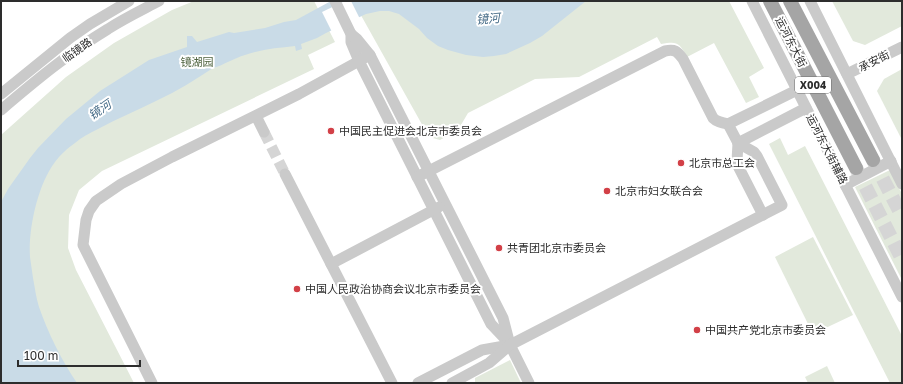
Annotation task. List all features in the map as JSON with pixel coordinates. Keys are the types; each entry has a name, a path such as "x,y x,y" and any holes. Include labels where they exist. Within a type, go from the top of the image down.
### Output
{"main road":[{"name":"运河东大街","path":"770,1 856,168"},
{"name":"运河东大街","path":"790,1 873,160"}],"street":[{"name":"临镜路","path":"1,94 70,38 90,24 129,1"},
{"name":"临镜路","path":"1,110 69,55 109,28 159,1"},
{"name":"运河东大街辅路","path":"752,1 902,297"},
{"path":"810,1 902,184"},
{"path":"336,3 351,34 370,55 503,318 510,345 530,383"},
{"path":"351,34 351,42 359,61 491,324 510,345"},
{"name":"承安街","path":"847,74 902,47"},
{"path":"417,177 665,51 676,50 679,53 713,118 716,121 728,124 797,90"},
{"path":"152,383 83,245 86,220 89,211 96,201 121,184 299,94 370,55"},
{"path":"738,143 806,108"},
{"path":"256,116 264,132"},
{"path":"728,124 738,143 738,166 763,215"},
{"path":"458,382 489,364 510,345 782,205 757,156 754,152 738,143"},
{"path":"845,185 890,161"},
{"path":"285,174 392,383"},
{"path":"331,264 445,204"},
{"path":"418,383 482,350 510,345"}],"green space":[{"name":"镜湖园","path":"194,1 314,1 335,42 308,55 314,69 102,171 79,190 69,215 68,248 76,270 134,383 1,383 1,135 66,77 114,43 172,10"},
{"path":"353,1 729,1 764,68 749,77 759,97 746,103 714,43 687,57 682,48 677,44 661,44 657,37 579,77 535,79 468,113 458,130 440,140 429,137"},
{"path":"832,1 902,1 902,26 865,45 853,41"},
{"path":"902,69 902,140 877,91 884,79"},
{"path":"780,138 788,155 805,146 902,336 902,383 890,383 769,144"},
{"path":"890,170 902,194 902,280 855,187"},
{"path":"813,237 853,315 813,334 775,257"},
{"path":"510,360 521,383 475,383 475,378"},
{"path":"827,366 835,383 808,383 805,377"}],"water":[{"name":"镜河","path":"331,1 586,1 542,36 530,43 506,54 483,57 466,55 438,46 399,14 389,11 380,11 366,14 317,38 301,44 302,49 296,51 295,46 257,51 213,68 172,93 83,137 62,154 49,171 35,207 30,246 33,278 39,307 66,366 77,383 1,383 1,202 8,189 38,148 66,119 100,91 149,60 187,47 187,36 192,36 197,42 229,32 234,33 265,28 296,20"}],"pier":[{"path":"345,1 351,1 360,19 332,32 322,12"}],"tunnel":[{"path":"264,132 285,174"},
{"path":"873,160 902,216"},
{"path":"856,168 902,259"}],"place":[{"name":"中国民主促进会北京市委员会","path":"331,131"},
{"name":"北京市总工会","path":"681,163"},
{"name":"北京市妇女联合会","path":"607,191"},
{"name":"共青团北京市委员会","path":"499,248"},
{"name":"中国人民政治协商会议北京市委员会","path":"297,289"},
{"name":"中国共产党北京市委员会","path":"697,330"}]}
